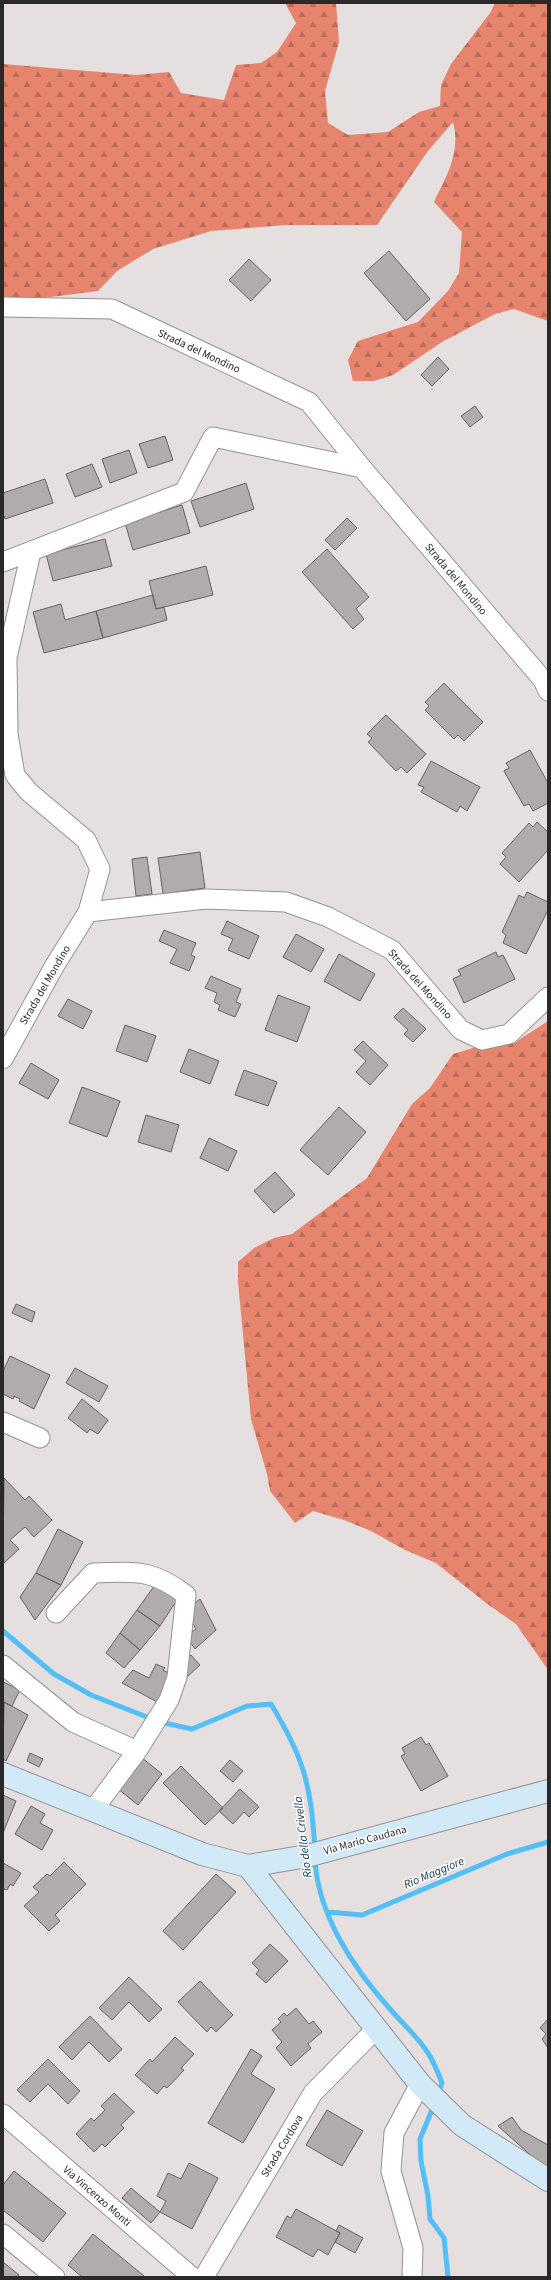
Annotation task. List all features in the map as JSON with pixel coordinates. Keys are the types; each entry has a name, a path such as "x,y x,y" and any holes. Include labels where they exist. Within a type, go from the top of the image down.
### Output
{"main road":[{"name":"Via Mario Caudana","path":"3,1774 202,1854 248,1866 316,1853 548,1791"},
{"path":"248,1866 376,2028 424,2087 444,2108 462,2125 548,2180"}],"street":[{"name":"Strada del Mondino","path":"3,307 112,309 309,402 362,468 543,680 548,691"},
{"path":"3,562 184,492 213,437 362,468"},
{"name":"Strada del Mondino","path":"3,1058 55,965 88,912 100,869 86,840 34,796 15,776 8,734 7,658 30,552"},
{"name":"Strada del Mondino","path":"88,912 206,899 286,902 328,917 392,950 461,1030 482,1040 509,1034 548,997"},
{"path":"3,1422 40,1438"},
{"path":"56,1613 93,1573 150,1573 170,1583 186,1595 177,1677 169,1700 137,1751 93,1810"},
{"path":"3,1665 73,1722 137,1751"},
{"name":"Strada Cordova","path":"204,2277 313,2093 376,2028"},
{"path":"412,2277 413,2248 391,2171 394,2133 424,2087"},
{"name":"Via Vincenzo Monti","path":"3,2114 192,2277"},
{"path":"3,2234 55,2277"}],"green space":[{"path":"285,3 336,3 339,42 325,91 328,123 348,135 388,132 419,112 440,106 441,85 451,64 490,13 495,3 548,3 548,321 514,309 495,314 442,342 393,375 374,381 353,381 348,360 358,341 418,322 448,291 459,273 462,232 434,202 448,173 454,153 455,133 453,122 428,151 377,225 287,225 211,231 153,249 117,271 98,291 3,303 3,64 136,75 169,72 181,93 224,100 236,65 261,63 277,52 296,23"},
{"path":"548,1021 548,1670 516,1624 486,1603 436,1563 405,1550 371,1531 344,1520 313,1511 295,1523 270,1491 267,1474 251,1419 238,1282 238,1262 254,1248 274,1238 292,1234 367,1178 412,1104 430,1088 453,1054 473,1048 493,1048 514,1043"}],"building":[{"path":"389,251 430,299 406,321 364,273"},
{"path":"249,259 271,280 251,301 229,280"},
{"path":"438,357 449,369 432,386 421,375"},
{"path":"475,406 483,417 470,427 461,416"},
{"path":"165,436 173,460 148,468 139,444"},
{"path":"129,450 137,473 110,483 102,459"},
{"path":"92,464 102,487 75,497 66,474"},
{"path":"45,479 53,503 5,519 3,513 3,493"},
{"path":"246,483 254,509 200,527 191,501"},
{"path":"182,505 190,533 133,550 125,523"},
{"path":"347,518 357,528 335,550 325,540"},
{"path":"105,539 112,566 53,581 46,554"},
{"path":"327,549 369,597 356,609 364,619 353,629 302,572"},
{"path":"206,566 213,595 156,609 149,581"},
{"path":"153,595 156,609 164,607 167,620 103,638 96,611"},
{"path":"61,604 65,620 96,611 103,638 44,653 33,612"},
{"path":"444,683 483,722 464,741 458,735 454,739 425,710 429,706 425,702"},
{"path":"386,715 426,754 407,773 401,767 396,771 368,742 372,738 367,734"},
{"path":"530,750 548,783 548,803 533,811 529,804 524,806 504,771 509,768 506,763"},
{"path":"431,761 480,787 467,811 460,806 457,812 421,792 424,787 418,785"},
{"path":"537,822 548,832 548,850 519,882 500,864 506,857 502,853 529,823 533,827"},
{"path":"200,852 205,888 163,894 158,858"},
{"path":"147,857 152,894 136,896 132,859"},
{"path":"527,892 548,902 548,910 526,954 503,943 506,935 502,932 519,895 524,898"},
{"path":"227,921 259,936 249,959 228,950 233,939 221,934"},
{"path":"164,930 196,943 191,955 195,957 189,971 170,963 177,949 159,941"},
{"path":"296,934 324,949 311,972 283,957"},
{"path":"496,952 498,957 503,955 515,979 464,1003 453,979 461,975 458,970"},
{"path":"339,954 375,974 360,1001 324,981"},
{"path":"211,976 241,989 236,1002 241,1004 235,1017 218,1010 220,1005 214,1002 217,993 205,988"},
{"path":"278,995 310,1007 297,1042 265,1030"},
{"path":"68,999 92,1011 83,1029 58,1016"},
{"path":"403,1008 426,1029 413,1042 404,1034 408,1030 394,1017"},
{"path":"125,1025 156,1036 147,1062 116,1051"},
{"path":"363,1041 388,1065 370,1085 356,1072 366,1061 354,1050"},
{"path":"189,1049 219,1061 210,1084 180,1072"},
{"path":"31,1063 59,1080 48,1099 19,1083"},
{"path":"244,1070 277,1082 268,1106 235,1095"},
{"path":"82,1087 120,1101 107,1137 69,1123"},
{"path":"339,1107 366,1132 328,1175 300,1150"},
{"path":"146,1115 179,1125 171,1152 138,1142"},
{"path":"209,1138 237,1151 228,1171 200,1158"},
{"path":"275,1172 295,1195 274,1213 254,1191"},
{"path":"16,1304 35,1312 32,1322 12,1313"},
{"path":"10,1356 50,1375 34,1409 19,1401 20,1399 14,1396 13,1399 3,1394 3,1371"},
{"path":"75,1368 108,1386 99,1402 66,1383"},
{"path":"82,1399 108,1420 98,1434 90,1429 87,1433 68,1418"},
{"path":"4,1478 25,1500 29,1496 52,1520 34,1537 25,1527 10,1540 19,1549 3,1564"},
{"path":"58,1529 83,1542 61,1585 36,1573"},
{"path":"36,1573 61,1585 35,1620 20,1597"},
{"path":"157,1582 179,1597 160,1626 137,1610"},
{"path":"200,1599 216,1630 195,1649 186,1636 196,1629 185,1611"},
{"path":"137,1610 160,1626 140,1650 120,1633"},
{"path":"120,1633 140,1650 124,1668 106,1653"},
{"path":"191,1655 200,1665 187,1677 178,1668"},
{"path":"156,1664 165,1668 163,1670 174,1676 159,1703 122,1683 133,1670 149,1678"},
{"path":"3,1682 20,1690 12,1706 3,1702"},
{"path":"4,1702 28,1715 6,1761 3,1759"},
{"path":"421,1737 426,1745 429,1743 448,1776 421,1791 401,1756 405,1754 402,1748"},
{"path":"30,1753 43,1759 39,1767 27,1761"},
{"path":"141,1757 162,1774 138,1805 117,1788"},
{"path":"230,1760 243,1771 233,1782 220,1771"},
{"path":"181,1766 223,1808 205,1825 163,1783"},
{"path":"240,1789 259,1807 249,1817 244,1812 233,1824 219,1811"},
{"path":"3,1795 16,1801 3,1833"},
{"path":"31,1806 45,1814 40,1823 53,1830 42,1850 15,1834"},
{"path":"64,1862 86,1884 55,1915 60,1921 49,1931 24,1906 39,1892 33,1887 47,1874 50,1876"},
{"path":"3,1863 21,1873 13,1886 10,1884 7,1890 4,1889 3,1891"},
{"path":"216,1874 236,1892 183,1950 163,1931"},
{"path":"270,1944 288,1961 266,1983 256,1974 259,1970 252,1963"},
{"path":"129,1977 162,2009 149,2022 129,2002 112,2020 99,2008"},
{"path":"200,1981 233,2015 216,2032 211,2027 207,2032 178,2002"},
{"path":"296,2008 309,2024 313,2021 322,2032 308,2044 311,2048 291,2066 276,2048 282,2042 272,2030 281,2022 278,2019 284,2013 287,2016"},
{"path":"90,2016 122,2049 109,2062 89,2042 72,2060 59,2047"},
{"path":"548,2019 548,2048 542,2039 546,2034 540,2028"},
{"path":"175,2037 194,2054 181,2068 184,2070 167,2088 164,2086 157,2094 135,2075 150,2059 152,2062"},
{"path":"251,2049 262,2056 251,2074 275,2089 243,2143 208,2123"},
{"path":"48,2059 80,2091 68,2104 48,2084 30,2102 17,2090"},
{"path":"114,2093 134,2112 121,2125 124,2128 105,2147 102,2144 94,2152 76,2134 91,2118 94,2121 105,2110 101,2106"},
{"path":"327,2110 363,2131 342,2166 306,2145"},
{"path":"512,2117 521,2130 548,2145 548,2166 546,2169 498,2126"},
{"path":"189,2163 218,2178 192,2229 160,2212 166,2201 157,2196 168,2173 181,2179"},
{"path":"14,2171 66,2213 43,2242 3,2210 3,2185"},
{"path":"131,2188 160,2212 151,2223 122,2198"},
{"path":"296,2209 340,2233 328,2255 318,2249 313,2257 276,2237 287,2216 291,2218"},
{"path":"339,2225 363,2238 355,2253 335,2242 340,2233 336,2231"},
{"path":"93,2234 144,2276 82,2277 68,2265"},
{"path":"3,2262 19,2275 17,2277 3,2277"}],"waterway":[{"name":"Rio della Crivella","path":"3,1631 54,1674 91,1695 152,1719"},
{"name":"Rio della Crivella","path":"160,1722 192,1729 247,1706 271,1704 292,1743 305,1777 311,1808 315,1848"},
{"name":"Rio Maggiore","path":"328,1912 362,1915 507,1854 548,1842"},
{"name":"Rio della Crivella","path":"315,1858 317,1879 322,1900 340,1940 363,1976 428,2053 442,2083 438,2094"},
{"name":"Rio della Crivella","path":"434,2105 420,2139 421,2161 428,2196 430,2219 444,2238 448,2277"}]}
